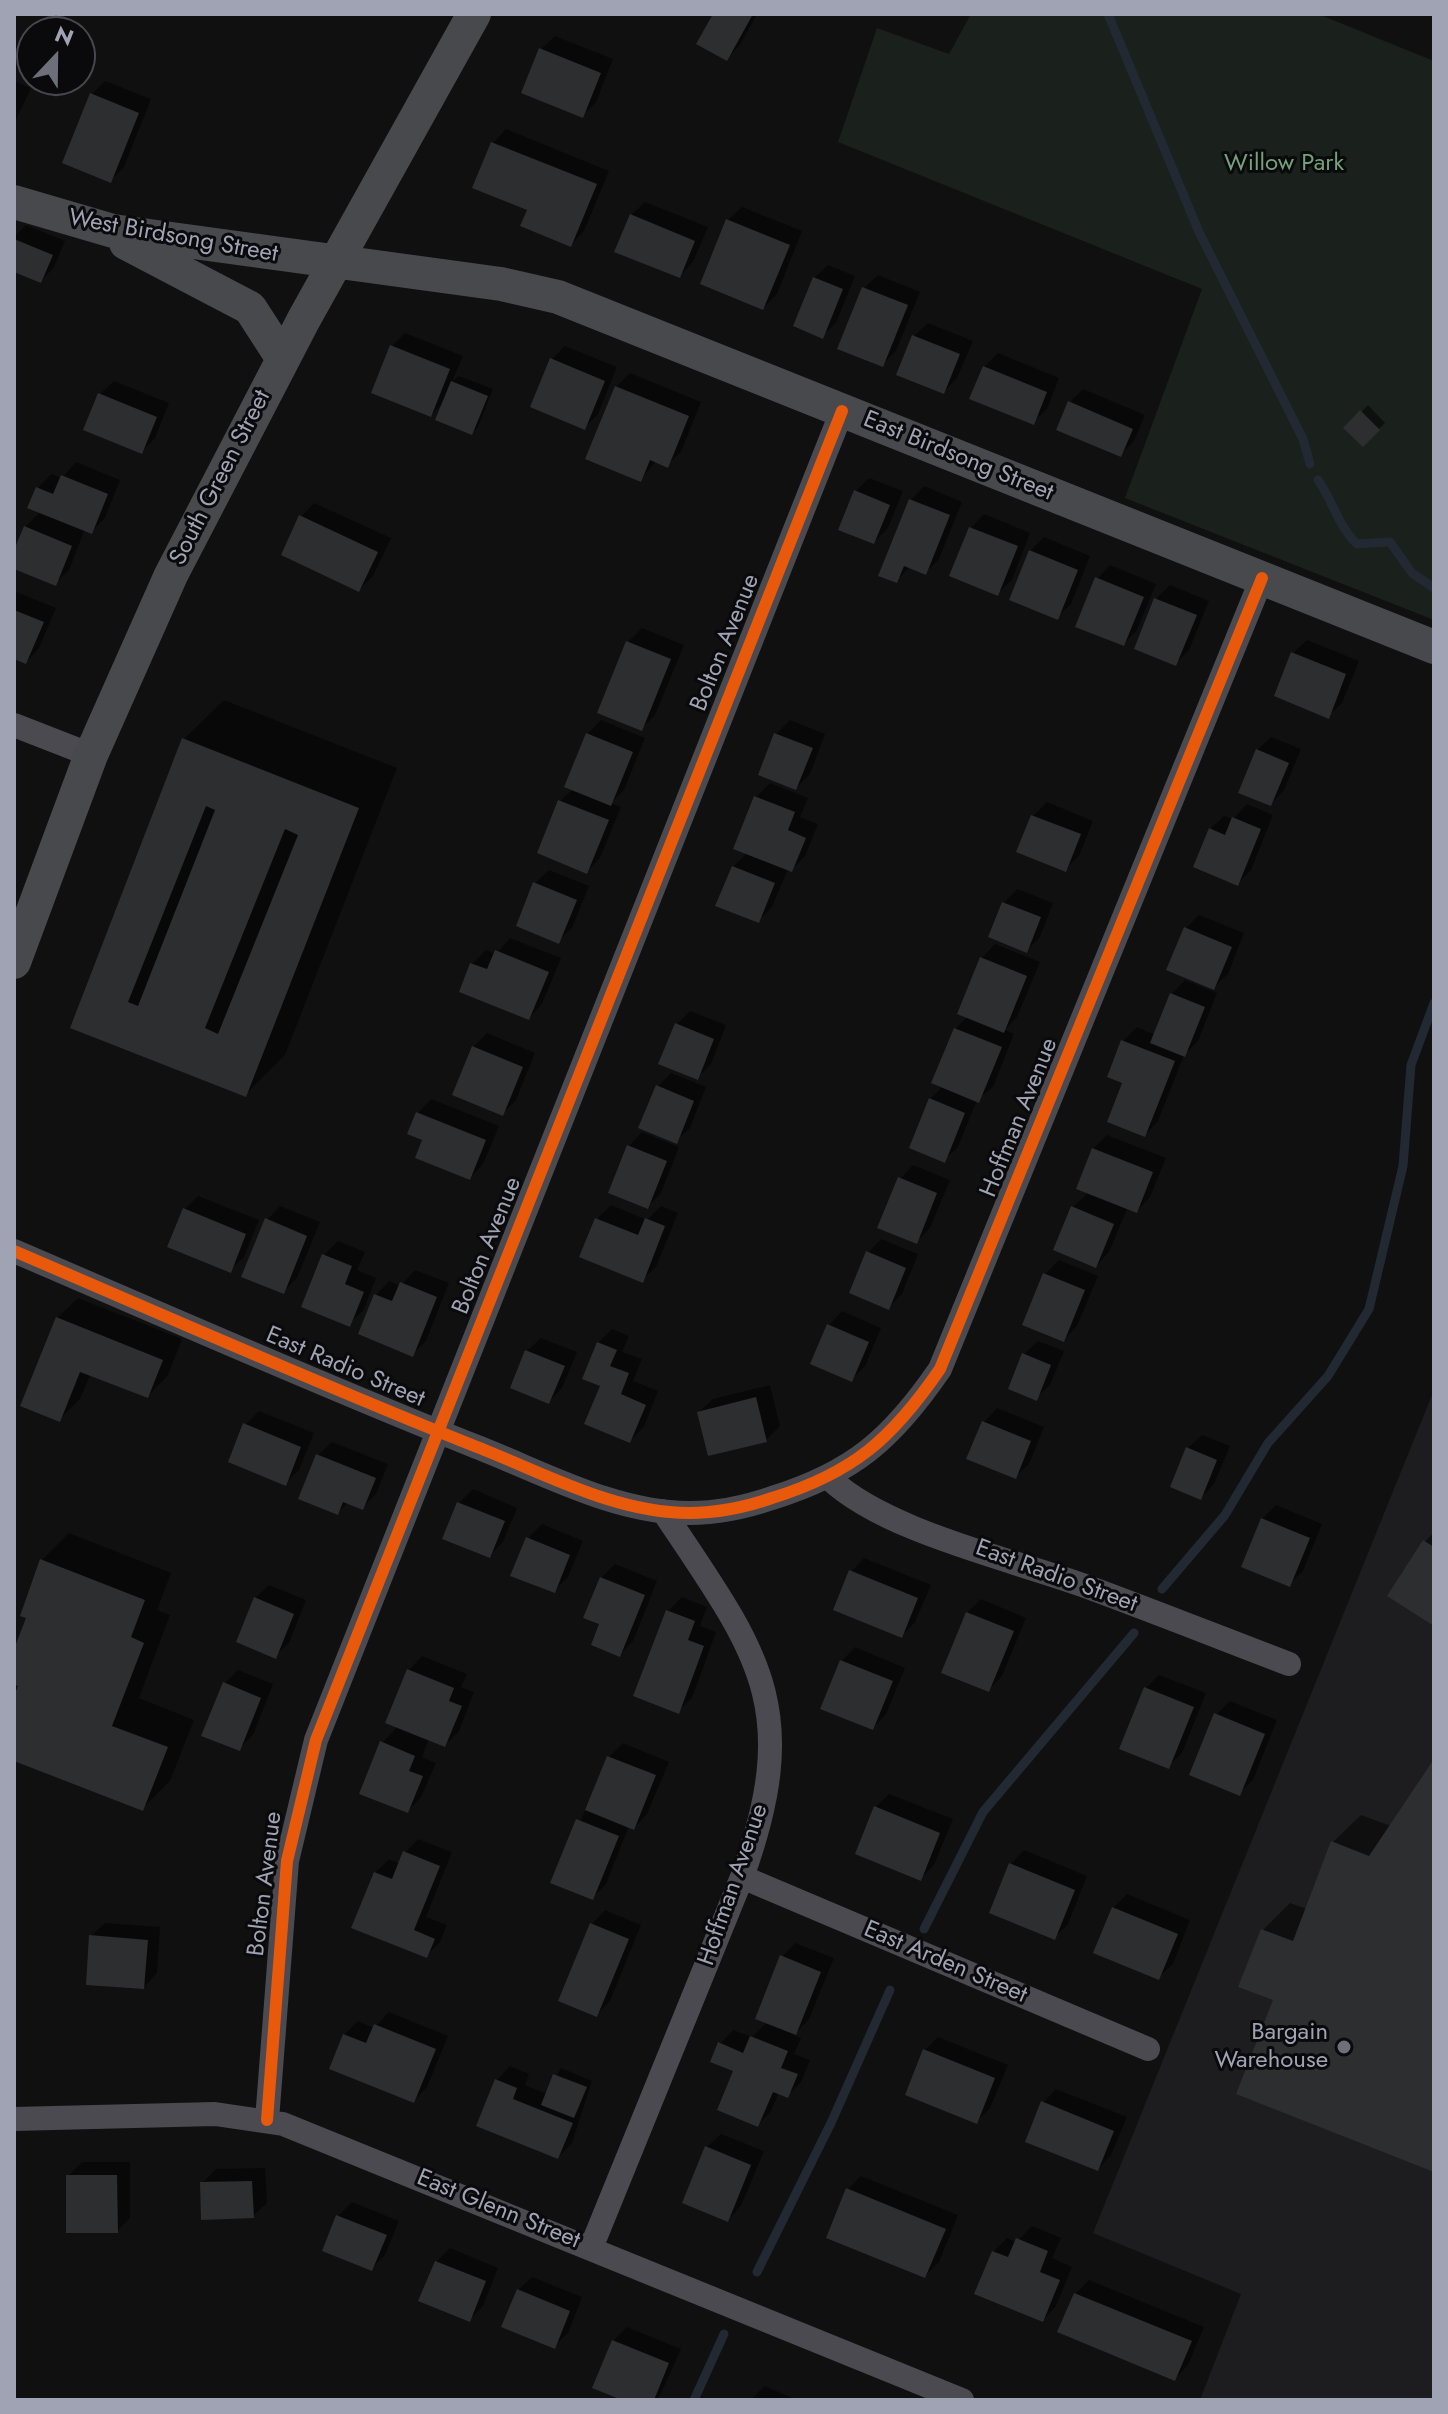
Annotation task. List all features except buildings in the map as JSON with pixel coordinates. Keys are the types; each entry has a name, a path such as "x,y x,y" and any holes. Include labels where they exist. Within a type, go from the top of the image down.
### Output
{"street":[{"name":"South Green Street","path":"14,962 91,755 171,575 283,359 474,14"},
{"name":"West Birdsong Street","path":"14,202 93,227 335,263"},
{"path":"93,227 250,308 283,359"},
{"name":"East Birdsong Street","path":"335,263 501,284 558,297 1434,647"},
{"name":"Bolton Avenue","path":"267,2120 284,1885 305,1778 323,1721 842,411"},
{"name":"Hoffman Avenue","path":"663,1511 690,1513 737,1507 829,1478 858,1461 879,1442 919,1400 940,1369 1262,578"},
{"path":"14,725 91,755"},
{"name":"East Radio Street","path":"14,1251 438,1431 606,1498 663,1511"},
{"name":"East Radio Street","path":"829,1478 861,1504 895,1520 1086,1586 1289,1664"},
{"name":"Hoffman Avenue","path":"591,2248 742,1877 762,1817 768,1783 770,1730 766,1694 748,1642 663,1511"},
{"name":"East Arden Street","path":"742,1877 1148,2049"},
{"name":"East Glenn Street","path":"14,2119 215,2114 267,2120 332,2142 962,2400"}],"shaded area":[{"path":"1434,1390 1434,2400 1200,2400 1241,2294 1093,2233"}],"green space":[{"name":"Willow Park","path":"971,14 1318,14 1434,61 1434,620 1125,498 1202,289 838,142 877,28 949,54"}],"waterway":[{"path":"1108,14 1199,232 1303,439 1310,464"},
{"path":"1318,480 1345,529 1357,544 1390,542 1412,573 1434,588"},
{"path":"1162,1589 1225,1515 1268,1443 1328,1376 1369,1309 1403,1166 1411,1065 1434,1003"},
{"path":"924,1929 983,1812 1134,1633"},
{"path":"757,2272 831,2123 890,1990"},
{"path":"694,2400 724,2334"}],"cycle path":[{"path":"267,2120 287,1861 316,1740 842,411"},
{"path":"14,1251 360,1400 607,1499 661,1511 710,1512 762,1501 826,1477 848,1465 887,1434 940,1369 1262,578"}],"place":[{"name":"Bargain Warehouse","path":"1344,2047"}]}
